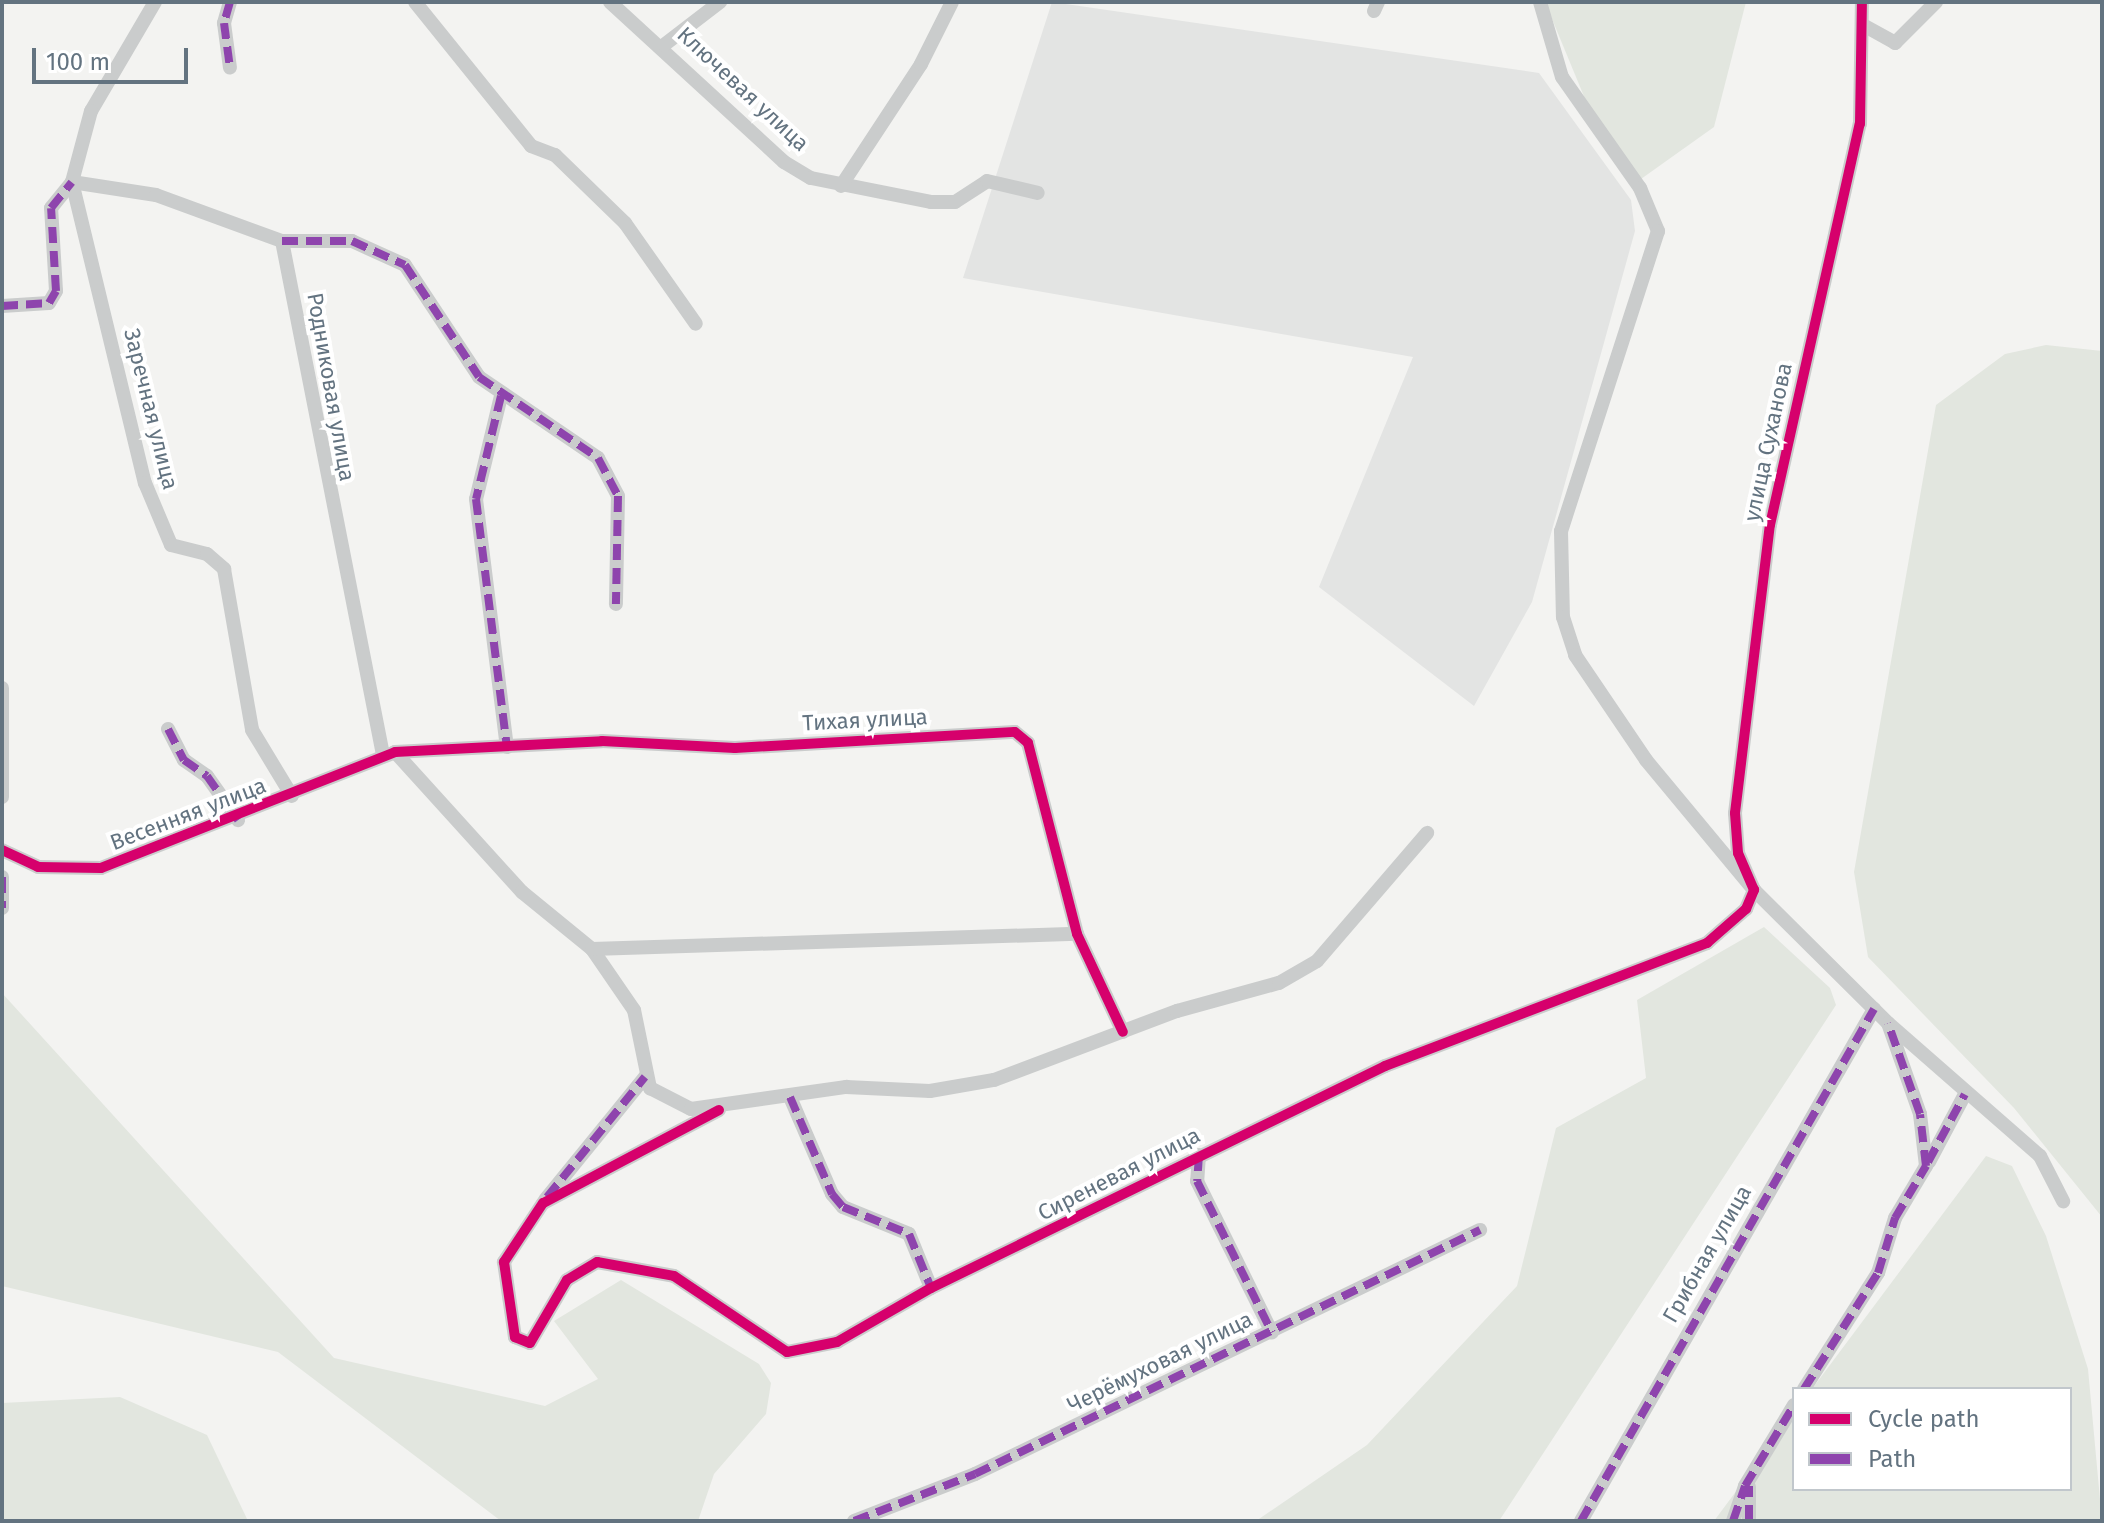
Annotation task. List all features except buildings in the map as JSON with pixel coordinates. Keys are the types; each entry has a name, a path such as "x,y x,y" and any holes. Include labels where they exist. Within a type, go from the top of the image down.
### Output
{"street":[{"name":"Заречная улица","path":"155,2 91,111 72,182 145,483 171,545 217,559 224,569 252,730 292,796"},
{"path":"230,2 224,23 230,68"},
{"path":"415,2 531,146 555,155 625,223 696,324"},
{"name":"Ключевая улица","path":"610,2 664,45 784,162 841,186 931,202 955,202 987,181 1038,193"},
{"path":"664,45 720,2"},
{"path":"841,186 921,64 952,2"},
{"path":"1540,2 1562,77 1640,188 1658,231 1561,531 1563,617 1575,655 1646,760 1754,890 1888,1023 1965,1094 2040,1156 2063,1201"},
{"name":"улица Суханова","path":"1754,890 1735,833 1739,770 1779,465 1860,124 1862,2"},
{"path":"1863,25 1895,43 1936,2"},
{"path":"2,306 40,305 56,291 51,208 72,182 156,195 282,241 352,241 405,265 479,377 501,396 574,437 613,477 616,604"},
{"name":"Родниковая улица","path":"282,241 389,754"},
{"path":"501,396 476,499 507,747"},
{"path":"2,688 2,797"},
{"path":"168,729 184,760 207,776 238,820"},
{"name":"Тихая улица","path":"389,754 602,741 735,748 1015,732 1028,743 1077,934 1123,1032"},
{"path":"389,754 522,892 592,949 634,1010 645,1077 670,1100 719,1110"},
{"name":"Весенняя улица","path":"2,850 38,867 101,868 238,820 389,754"},
{"path":"543,1203 719,1110 846,1087 951,1089 1302,972 1427,833"},
{"path":"2,877 2,908"},
{"name":"Сиреневая улица","path":"543,1203 504,1262 510,1330 530,1343 567,1280 597,1262 674,1276 787,1352 837,1342 931,1288 1385,1066 1707,943 1746,909 1754,890"},
{"path":"592,949 1077,934"},
{"name":"Грибная улица","path":"1581,1521 1874,1009"},
{"path":"1888,1023 1920,1114 1926,1166"},
{"path":"543,1203 645,1077"},
{"path":"1805,1387 1878,1273 1895,1218 1965,1094"},
{"path":"790,1097 832,1194 843,1207 909,1234 931,1288"},
{"path":"1199,1155 1197,1181 1272,1333"},
{"name":"Черёмуховая улица","path":"854,1521 975,1474 1480,1230"},
{"path":"1733,1521 1750,1478 1792,1408"},
{"path":"1749,1521 1750,1478"}],"shaded area":[{"path":"1052,2 1539,73 1631,200 1635,231 1532,602 1474,706 1319,587 1413,357 963,278"},
{"path":"1545,2 1746,2 1714,127 1641,179 1595,123"},
{"path":"2046,345 2102,351 2102,1217 2014,1108 1868,957 1854,872 1936,405 2005,354"},
{"path":"1764,927 1830,988 1836,1005 1499,1521 1256,1521 1367,1445 1517,1286 1556,1128 1646,1078 1637,1000"},
{"path":"2,993 334,1358 545,1406 598,1379 554,1321 621,1280 759,1364 771,1383 766,1414 714,1474 698,1521 501,1521 278,1352 2,1286"},
{"path":"1986,1156 2012,1166 2046,1236 2088,1369 2102,1521 1714,1521 1792,1416 1792,1491 2072,1491 2072,1387 1813,1387"},
{"path":"120,1397 207,1435 248,1521 2,1521 2,1403"}],"marked path":[{"path":"230,2 224,23 230,68"},
{"path":"2,306 49,303 56,291 51,208 72,182"},
{"path":"282,241 352,241 405,265 479,377 598,458 618,496 616,604"},
{"path":"501,396 476,499 507,747"},
{"path":"168,729 184,760 207,776 238,820"},
{"path":"2,877 2,908"},
{"path":"1581,1521 1874,1009"},
{"path":"1805,1387 1878,1273 1895,1218 1926,1166 1920,1114 1888,1023"},
{"path":"547,1197 645,1077"},
{"path":"1928,1162 1965,1094"},
{"path":"790,1097 832,1194 843,1207 909,1234 931,1288"},
{"path":"1199,1155 1197,1181 1272,1333"},
{"path":"854,1521 975,1474 1480,1230"},
{"path":"1733,1521 1745,1486 1792,1408"},
{"path":"1749,1486 1749,1521"}],"cycle path":[{"path":"719,1110 543,1203 504,1262 515,1337 530,1343 567,1280 597,1262 674,1276 787,1352 837,1342 931,1288 1385,1066 1707,943 1746,909 1754,890 1738,853 1735,813 1770,525 1860,124 1862,2"},
{"path":"2,850 38,867 101,868 395,752 602,741 735,748 1015,732 1028,743 1077,934 1123,1032"}]}
